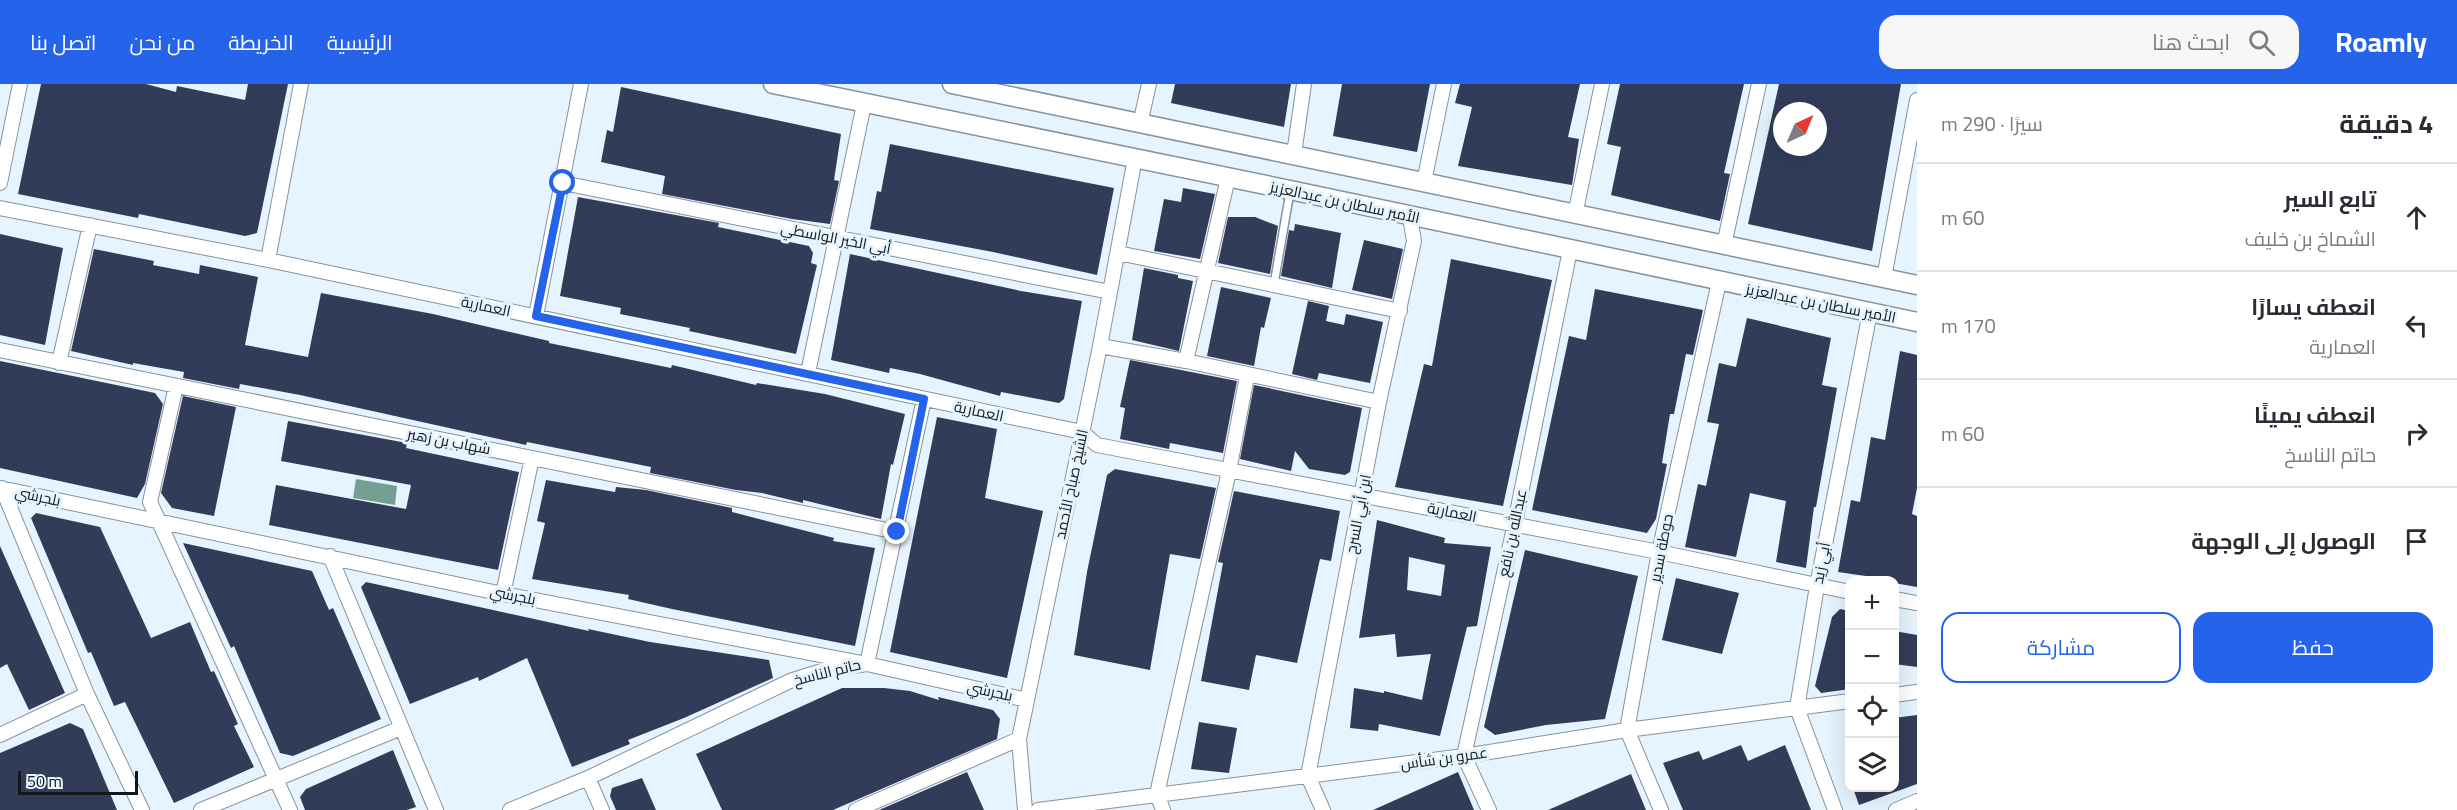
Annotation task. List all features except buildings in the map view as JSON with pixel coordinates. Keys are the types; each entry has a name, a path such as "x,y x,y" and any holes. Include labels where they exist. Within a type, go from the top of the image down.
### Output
{"street":[{"path":"0,183 20,84"},
{"path":"268,260 301,84"},
{"path":"536,316 581,84"},
{"name":"الأمير سلطان بن عبدالعزيز","path":"773,84 1917,322"},
{"path":"952,84 985,87 1140,124 1294,154 1575,215 1917,285"},
{"path":"1140,124 1149,84"},
{"path":"1294,154 1304,84"},
{"path":"1424,182 1444,84"},
{"path":"1575,215 1602,84"},
{"path":"1724,245 1759,84"},
{"path":"1884,278 1917,99"},
{"path":"808,373 864,104"},
{"name":"الشيخ صباح الأحمد","path":"1025,810 1019,739 1100,346 1135,158"},
{"path":"1186,361 1228,178"},
{"name":"أبي الخير الواسطي","path":"563,183 1110,292"},
{"name":"العمارية","path":"0,208 268,260 1082,432 1097,445 1659,552 1845,591"},
{"name":"ابن أبي السرح","path":"1308,776 1379,402 1414,241 1410,217"},
{"path":"59,363 90,225"},
{"name":"عبدالله بن نافع","path":"1464,756 1515,524 1570,250"},
{"path":"1118,253 1400,311"},
{"name":"حوطة سدير","path":"1628,730 1659,552 1719,282"},
{"name":"أبي زيد","path":"1835,810 1797,708 1817,586 1870,312"},
{"path":"1100,346 1186,361 1379,402"},
{"name":"شهاب بن زهير","path":"0,350 897,532"},
{"path":"1163,810 1157,794 1229,471 1247,375"},
{"path":"176,386 150,502 290,810"},
{"name":"حاتم الناسخ","path":"510,810 588,778 790,681 825,670 867,664 924,399"},
{"path":"503,594 532,458"},
{"path":"1,488 87,694 142,810"},
{"name":"بلجرشي","path":"1,488 503,594 867,664 1027,700"},
{"path":"330,556 436,810"},
{"path":"1899,600 1917,603"},
{"path":"1899,694 1917,692"},
{"path":"0,735 87,694"},
{"name":"عمرو بن شأس","path":"1038,810 1464,756 1628,730 1845,702"},
{"path":"201,810 401,728"},
{"path":"1628,730 1661,810"},
{"path":"856,810 1019,739"},
{"path":"1464,756 1489,810"},
{"path":"1308,776 1323,810"},
{"path":"588,778 602,810"},
{"path":"1896,810 1917,801"}],"lane":[{"path":"1274,284 1290,190"}],"shaded area":[{"path":"356,479 397,486 395,505 353,498"}],"route":[{"path":"563,183 536,316 924,399 897,532"}]}
